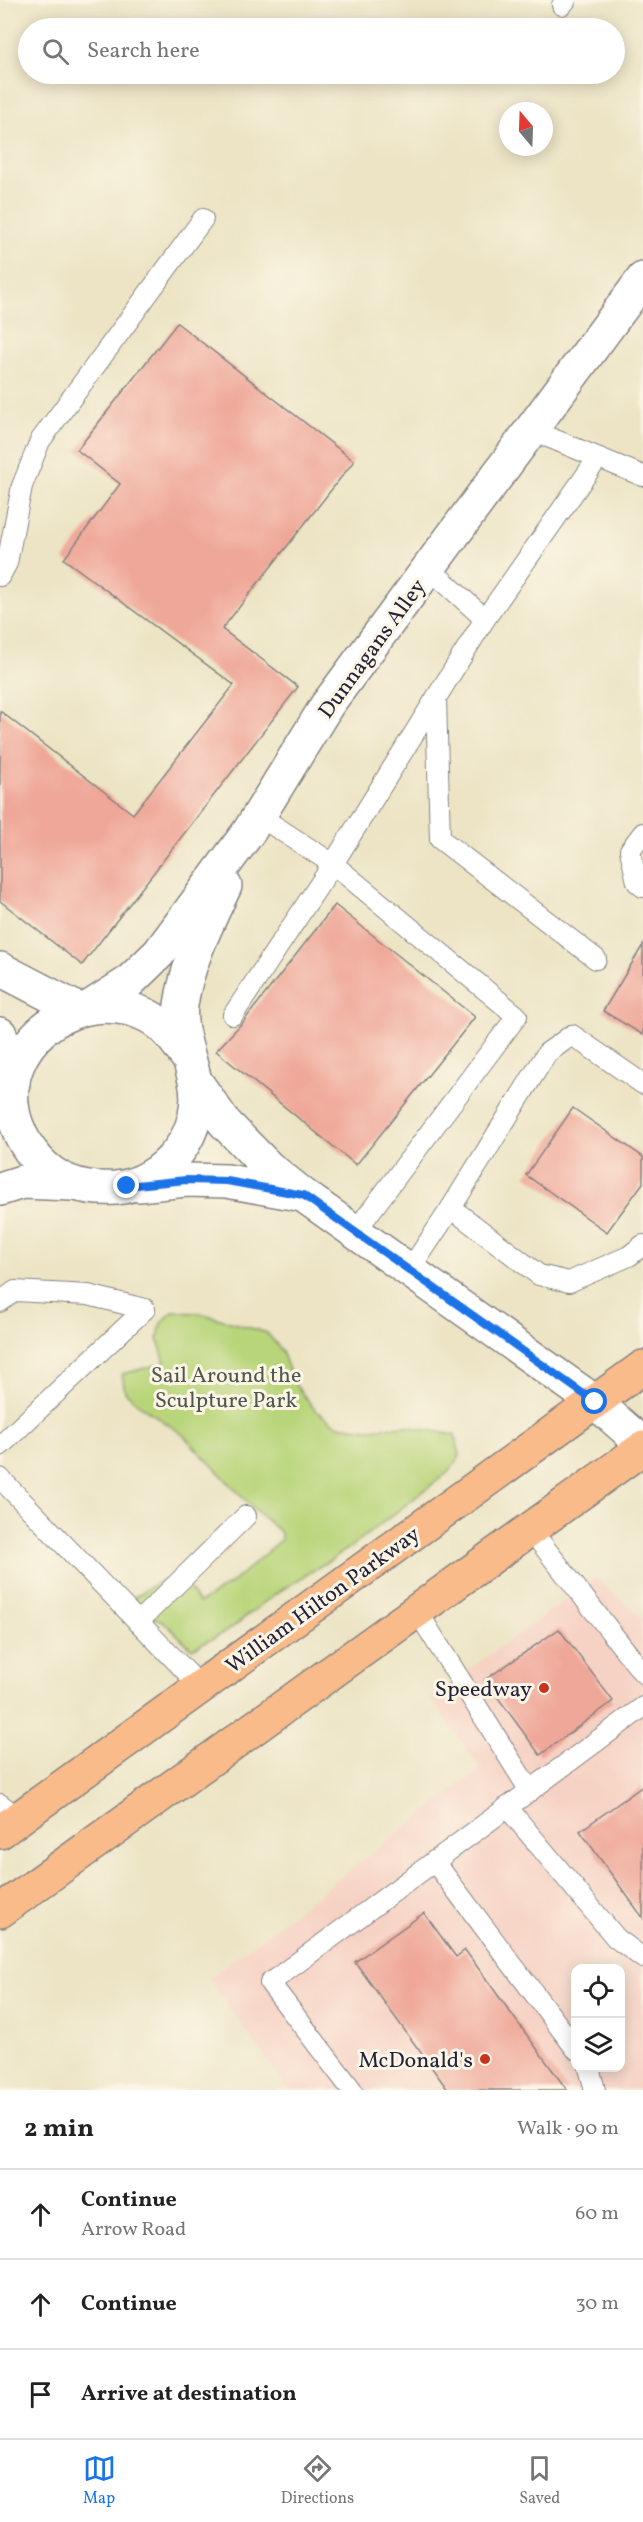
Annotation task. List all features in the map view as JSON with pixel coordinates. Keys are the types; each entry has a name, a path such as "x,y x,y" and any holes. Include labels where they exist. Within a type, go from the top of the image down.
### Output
{"highway":[{"name":"William Hilton Parkway","path":"6,1818 201,1687 643,1367"},
{"path":"0,1911 643,1446"}],"street":[{"name":"Dunnagans Alley","path":"84,1008 128,983 159,953 255,823 327,705 643,279"},
{"path":"127,1186 152,1176 173,1159 189,1136 196,1110 192,1069 181,1007 195,951 255,823"},
{"path":"0,969 84,1008"},
{"path":"8,1096 20,1058 34,1037 54,1020 84,1008 121,1006 148,1016 171,1033 224,1122 268,1167 303,1195 595,1402 643,1446"},
{"path":"0,1034 8,1096 14,1120 26,1148 46,1169 72,1184"},
{"path":"0,1189 22,1182 72,1184 99,1189 186,1180 227,1181 303,1195"}],"lane":[{"path":"0,576 7,563 22,486 40,441 203,219"},
{"path":"531,430 643,476"},
{"path":"233,1015 333,864 485,620 598,458"},
{"path":"429,568 485,620"},
{"path":"436,698 440,839 596,959"},
{"path":"255,823 333,864 517,1016 355,1232"},
{"path":"643,833 630,850 636,882 643,887"},
{"path":"409,1271 547,1053 572,1035 643,1084"},
{"path":"451,1208 539,1275 569,1282 629,1256 643,1245"},
{"path":"0,1302 15,1291 88,1295 145,1309 0,1446"},
{"path":"0,1478 201,1687"},
{"path":"138,1622 246,1516"},
{"path":"530,1529 643,1673"},
{"path":"417,1611 530,1791"},
{"path":"352,2090 270,1983 643,1707"},
{"path":"507,1807 616,1938 643,1958"},
{"path":"434,1861 571,2042"},
{"path":"590,2072 595,2090"}],"shaded area":[{"path":"595,1578 643,1618 643,2090 289,2090 208,1979 481,1769 430,1698"}],"green space":[{"name":"Sail Around the Sculpture Park","path":"173,1312 200,1313 267,1333 282,1351 293,1382 316,1411 337,1425 368,1429 405,1426 455,1435 460,1455 450,1471 348,1549 275,1594 226,1632 192,1649 163,1621 140,1613 134,1597 161,1580 188,1587 199,1603 230,1584 281,1540 281,1533 254,1509 182,1434 125,1392 122,1374 165,1363 158,1339 161,1323"}],"building":[{"path":"177,323 354,461 222,629 298,687 82,965 0,901 0,711 133,814 234,685 64,559 120,484 77,450"},
{"path":"335,905 475,1017 356,1165 216,1051 243,1022"},
{"path":"643,945 643,1035 603,1011"},
{"path":"573,1108 643,1157 643,1183 607,1232 526,1175"},
{"path":"559,1629 613,1701 540,1755 485,1680"},
{"path":"643,1786 643,1918 580,1831"},
{"path":"424,1913 456,1957 465,1950 567,2090 448,2090 355,1962"}],"place":[{"name":"Speedway","path":"544,1688"},
{"name":"McDonald's","path":"485,2059"}],"route":[{"path":"127,1186 186,1180 227,1181 303,1195 595,1402"}]}
